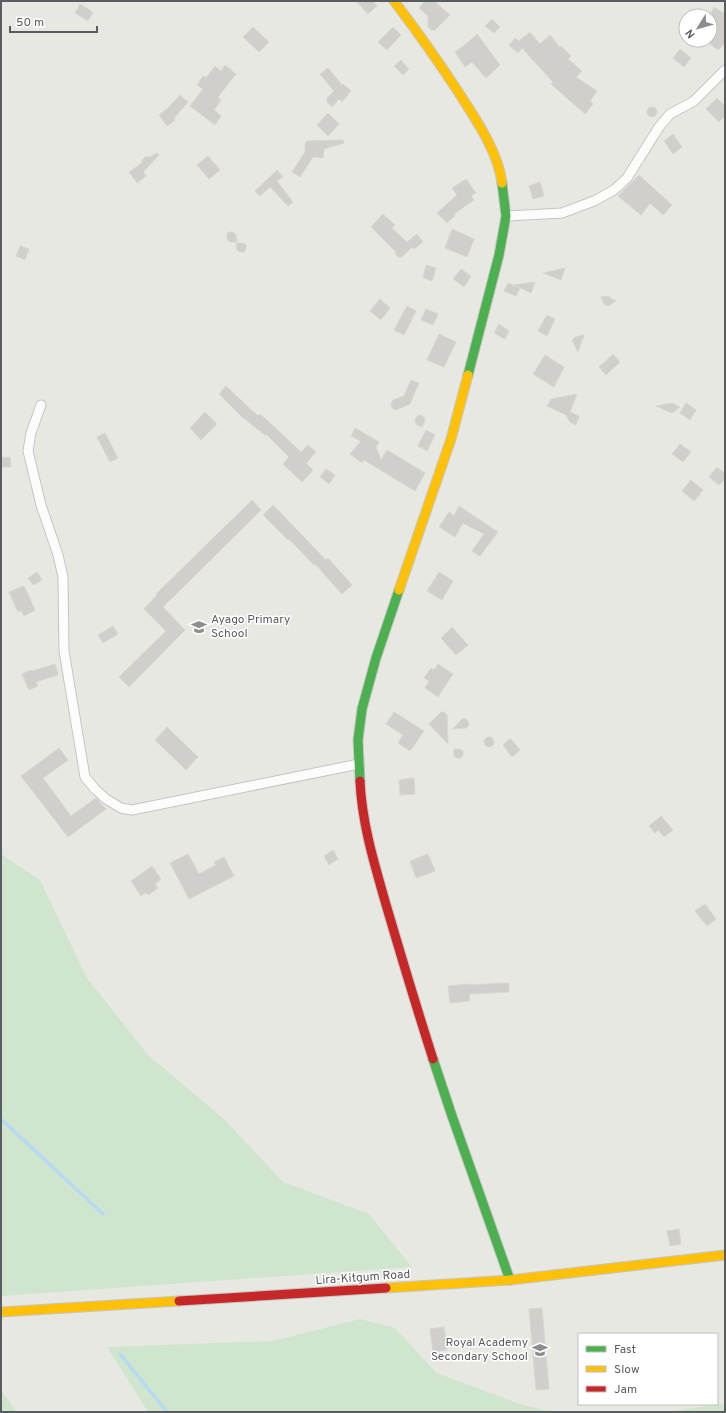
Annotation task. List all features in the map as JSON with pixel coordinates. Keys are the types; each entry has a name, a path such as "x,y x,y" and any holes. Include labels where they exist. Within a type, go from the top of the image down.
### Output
{"street":[{"path":"394,1 429,46 484,131 501,173 506,216 499,255 452,439 376,658 362,709 358,740 361,803 370,849 410,987 452,1116 510,1280"},
{"path":"506,216 562,213 594,201 614,190 627,178 658,127 670,114 694,101 725,70"},
{"path":"41,404 31,433 28,450 41,505 58,555 63,577 64,650 67,671 86,777 95,789 106,799 121,808 132,810 359,764"},
{"name":"Lira-Kitgum Road","path":"1,1312 510,1280 725,1256"}],"green space":[{"path":"1,854 40,880 87,978 148,1055 225,1120 283,1182 369,1214 412,1267 1,1296"},
{"path":"360,1319 395,1328 437,1373 520,1404 552,1412 148,1412 107,1347 273,1341"},
{"path":"1,1390 17,1412 1,1412"},
{"path":"718,1405 725,1405 725,1412 667,1412"}],"building":[{"path":"356,1 373,1 377,6 368,14"},
{"path":"425,1 434,1 450,15 435,30 431,30 428,27 428,16 419,8"},
{"path":"80,4 93,12 88,21 75,13"},
{"path":"718,10 725,14 725,43 718,50 715,48 718,48"},
{"path":"492,19 500,27 494,33 485,26"},
{"path":"253,27 269,42 259,52 243,37"},
{"path":"393,27 401,35 387,50 378,42"},
{"path":"530,32 540,44 550,35 560,48 561,46 571,56 568,59 582,71 576,77 597,91 590,101 593,104 585,114 551,84 553,82 522,48 518,53 509,45 515,38 519,41"},
{"path":"477,34 500,65 486,78 472,62 465,67 455,52"},
{"path":"680,49 691,58 684,67 673,58"},
{"path":"401,60 409,69 403,75 394,66"},
{"path":"225,65 236,74 218,97 221,100 214,110 221,116 215,125 190,106 203,89 197,85 203,76 206,78 215,66 221,71"},
{"path":"328,68 342,85 343,84 351,91 342,102 339,99 332,107 327,102 327,98 334,91 320,74"},
{"path":"180,95 188,102 174,118 175,120 167,126 159,115"},
{"path":"717,98 725,106 725,116 719,122 706,109"},
{"path":"652,107 657,112 652,117 647,112"},
{"path":"328,113 339,124 328,136 317,125"},
{"path":"673,134 682,147 673,154 664,141"},
{"path":"343,140 344,143 324,149 323,158 313,157 300,177 292,172 305,152 305,144 307,141"},
{"path":"156,153 159,155 143,172 146,176 137,183 129,172 142,163 142,160 145,157 150,157"},
{"path":"208,156 220,170 209,179 197,165"},
{"path":"277,170 283,177 277,181 293,202 288,206 270,187 260,196 255,191"},
{"path":"639,175 672,205 663,215 650,203 641,215 618,196"},
{"path":"466,179 476,193 471,196 474,200 454,214 455,216 447,223 437,213 457,195 452,188"},
{"path":"540,182 544,196 533,199 529,186"},
{"path":"383,214 395,225 392,228 412,247 402,257 398,257 395,251 371,227"},
{"path":"452,229 474,239 467,257 445,248"},
{"path":"229,232 233,232 236,235 237,242 230,242 227,239"},
{"path":"417,234 423,242 414,249 407,242"},
{"path":"236,243 243,243 246,245 244,252 237,250"},
{"path":"20,246 29,249 25,260 16,256"},
{"path":"426,265 436,268 432,281 423,278"},
{"path":"565,268 561,280 543,273"},
{"path":"461,269 471,276 464,287 453,279"},
{"path":"535,282 531,293 514,285"},
{"path":"508,283 520,288 516,296 504,291"},
{"path":"608,296 616,301 608,306 604,304 601,297"},
{"path":"380,299 390,308 381,320 370,311"},
{"path":"407,306 416,311 404,335 394,330"},
{"path":"426,309 438,314 433,325 421,320"},
{"path":"547,315 555,319 547,336 538,331"},
{"path":"499,324 509,331 505,339 494,333"},
{"path":"439,334 456,342 444,367 427,360"},
{"path":"584,335 578,352 572,340 575,337"},
{"path":"613,354 620,362 606,375 599,367"},
{"path":"545,355 564,367 554,387 533,374"},
{"path":"411,380 419,383 410,404 396,410 392,408 391,404 393,400 404,396"},
{"path":"226,386 258,416 260,414 301,452 308,445 316,452 306,463 313,470 302,482 283,464 289,457 266,434 265,435 242,417 219,394"},
{"path":"577,394 570,412 579,416 576,425 570,422 566,415 547,406 551,399"},
{"path":"672,403 680,407 672,413 656,406"},
{"path":"686,403 696,410 690,420 680,413"},
{"path":"205,412 217,424 201,440 190,428"},
{"path":"421,415 424,417 425,421 422,427 416,424 415,420 417,416"},
{"path":"355,428 379,442 376,447 381,460 387,450 425,473 415,491 364,460 362,463 350,454 361,441 351,436"},
{"path":"426,430 435,435 427,451 418,446"},
{"path":"105,433 118,458 110,462 97,437"},
{"path":"680,444 691,452 683,462 672,454"},
{"path":"10,457 11,467 1,467 1,458"},
{"path":"717,467 725,474 725,479 719,485 709,477"},
{"path":"326,469 335,475 329,484 320,477"},
{"path":"691,480 703,490 694,501 682,491"},
{"path":"252,500 261,510 163,607 185,630 129,687 119,677 166,631 144,609 157,595 156,594"},
{"path":"273,505 326,560 328,558 352,585 342,594 315,564 314,565 263,515"},
{"path":"459,506 498,532 480,556 472,551 484,534 463,523 455,537 439,527 449,512 454,516"},
{"path":"37,572 42,580 33,585 28,578"},
{"path":"439,572 453,581 442,600 427,591"},
{"path":"24,586 35,610 24,616 21,610 18,612 9,592"},
{"path":"113,626 118,634 103,643 98,635"},
{"path":"452,627 468,645 456,655 441,638"},
{"path":"55,664 58,675 36,682 38,686 29,690 22,674 31,670 32,671"},
{"path":"438,664 453,674 438,697 425,688 429,681 424,678 431,668 434,670"},
{"path":"394,712 424,731 410,751 398,743 403,735 386,724"},
{"path":"441,712 444,712 447,715 448,744 429,724"},
{"path":"462,719 466,719 469,725 466,728 453,729"},
{"path":"167,727 198,757 186,770 155,740"},
{"path":"489,737 494,742 489,747 484,742"},
{"path":"510,738 520,750 512,757 503,745"},
{"path":"59,748 68,760 43,778 71,816 96,798 106,809 68,837 21,776"},
{"path":"454,749 460,749 463,751 461,758 454,756"},
{"path":"414,778 415,794 400,795 399,780"},
{"path":"661,816 673,830 664,837 658,830 655,833 649,826"},
{"path":"333,850 338,859 329,865 324,856"},
{"path":"188,854 199,874 216,865 214,862 224,857 234,876 189,899 170,863"},
{"path":"428,854 435,871 416,878 410,861"},
{"path":"152,866 161,879 155,884 158,888 148,895 146,892 141,896 131,881"},
{"path":"705,904 716,919 707,926 695,911"},
{"path":"509,983 509,992 469,994 470,1001 450,1003 448,986"},
{"path":"679,1229 681,1244 670,1246 667,1231"},
{"path":"542,1308 549,1389 536,1390 529,1309"},
{"path":"444,1327 447,1350 433,1352 430,1329"}],"waterway":[{"path":"1,1119 103,1214"},
{"path":"120,1354 167,1412"}],"traffic: fast":[{"path":"468,375 499,255 506,216 502,183"},
{"path":"360,781 358,740 362,709 376,658 399,590"},
{"path":"433,1059 510,1280"}],"traffic: slow":[{"path":"394,1 459,93 479,125 496,159 502,183"},
{"path":"399,590 451,439 468,375"},
{"path":"386,1288 510,1280 725,1255"},
{"path":"1,1312 179,1301"}],"traffic: jam":[{"path":"360,781 363,814 374,861 433,1059"},
{"path":"179,1301 386,1288"}],"place":[{"name":"Ayago Primary School","path":"199,627"},
{"name":"Royal Academy Secondary School","path":"540,1350"}]}
